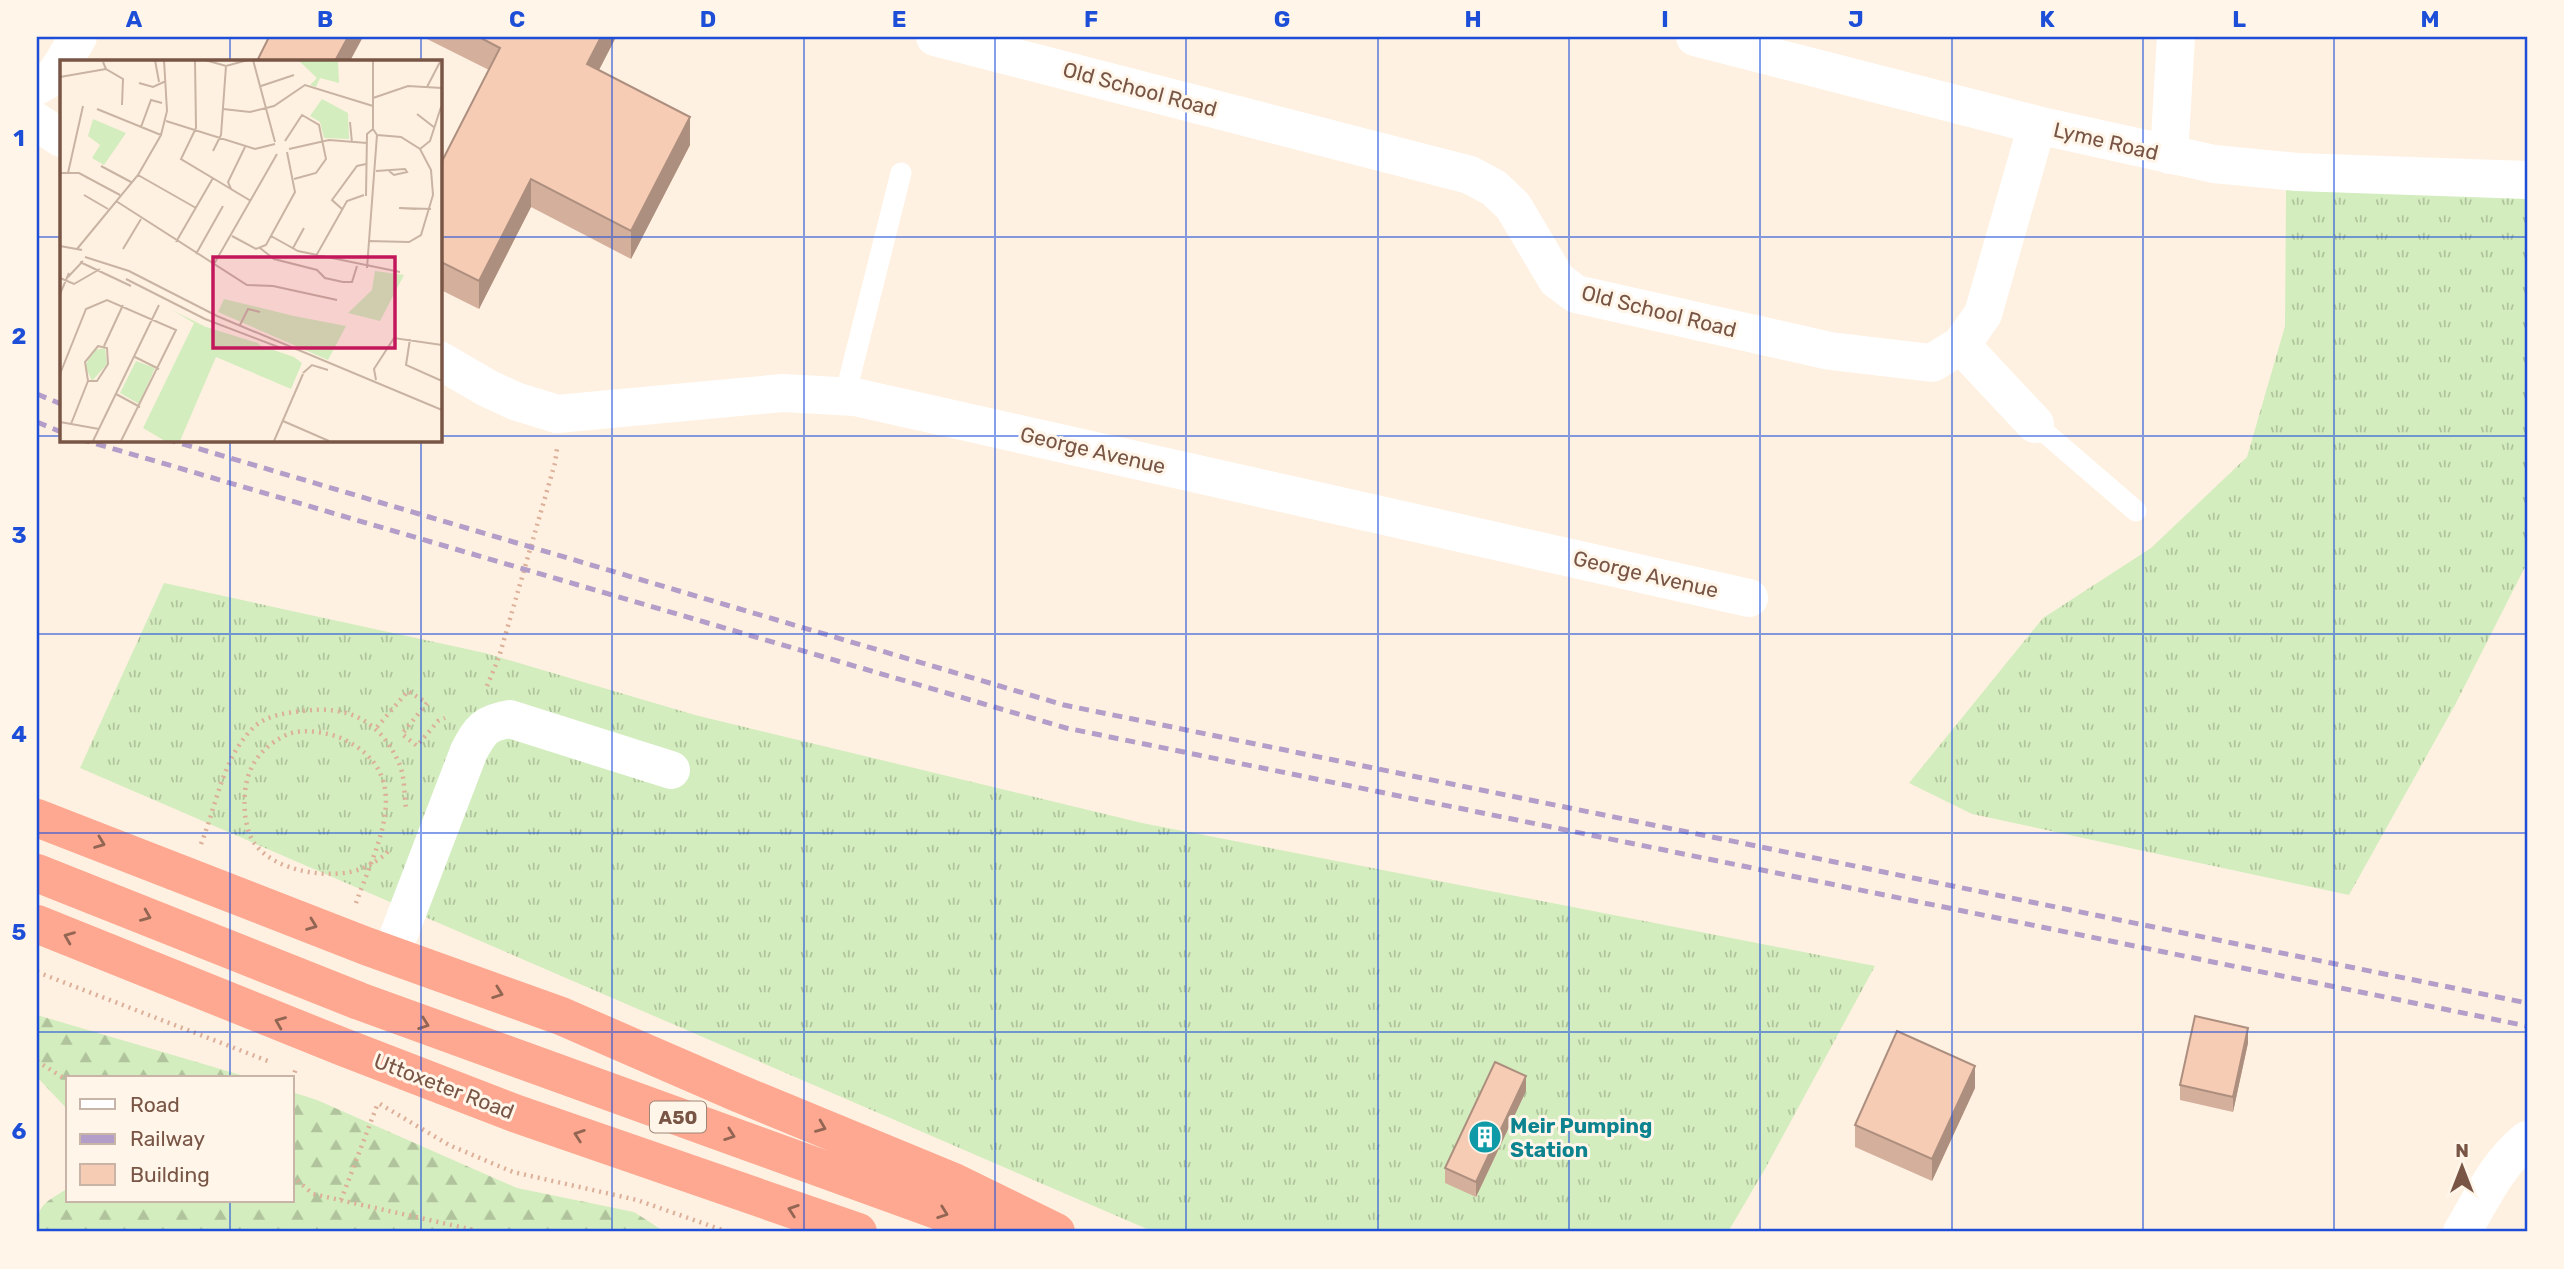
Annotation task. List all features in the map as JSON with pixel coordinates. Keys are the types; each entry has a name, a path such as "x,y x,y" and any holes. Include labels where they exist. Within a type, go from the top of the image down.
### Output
{"highway":[{"path":"37,818 390,955 561,1016 954,1182 1056,1232"},
{"name":"A50","path":"37,873 359,1001 997,1232"},
{"name":"Uttoxeter Road","path":"37,925 517,1114 858,1232"}],"street":[{"path":"65,60 78,37"},
{"name":"Old School Road","path":"935,37 1470,175 1494,188 1513,206 1558,280 1576,293 1830,351 1933,363 1961,345 1983,314 2037,125"},
{"name":"Lyme Road","path":"1695,37 2037,125 2214,164 2297,172 2527,180"},
{"path":"2169,155 2176,37"},
{"path":"37,86 53,77 60,67"},
{"path":"37,122 60,137"},
{"path":"1961,345 2035,424"},
{"name":"George Avenue","path":"441,361 515,401 557,414 783,393 845,396 1749,598"},
{"path":"390,955 469,751 480,731 493,722 510,719 671,770"},
{"path":"2462,1232 2502,1166 2527,1140"}],"lane":[{"path":"845,396 901,173"},
{"path":"2035,424 2136,511"}],"path":[{"path":"499,657 555,463"},
{"path":"377,727 408,691 427,703 402,734 417,746 438,721"},
{"path":"188,877 228,763 253,727 268,718 287,713 335,709 358,716 377,727 400,762 406,809"},
{"path":"375,849 387,813 385,787 374,761 360,749 335,735 289,733 269,745 252,764 245,780 246,823 255,844 276,862 314,874 341,874 364,868 386,854 393,844"},
{"path":"37,972 277,1064"},
{"path":"37,1061 66,1080"},
{"path":"289,1069 302,1074"},
{"path":"365,1098 449,1145 513,1172 637,1200 728,1232"},
{"path":"341,1200 378,1103"},
{"path":"294,1178 313,1194 483,1232"}],"green space":[{"path":"2286,190 2527,195 2527,563 2455,705 2349,895 1972,814 1909,783 2043,618 2151,548 2247,457 2285,326"},
{"path":"164,583 485,653 695,715 1142,823 1875,966 1728,1232 1154,1232 80,768"},
{"path":"37,1015 244,1076 66,1076 66,1108 37,1077"},
{"path":"294,1093 317,1100 517,1188 634,1212 665,1232 37,1232 38,1216 43,1206 65,1190 66,1202 294,1202"}],"building":[{"path":"269,37 348,37 336,60 258,59"},
{"path":"479,37 601,37 587,64 690,117 631,231 531,179 479,281 441,262 441,163 500,48"},
{"path":"2195,1016 2248,1028 2233,1097 2180,1085"},
{"path":"1897,1031 1975,1066 1932,1159 1855,1125"},
{"name":"Meir Pumping Station","path":"1495,1062 1526,1076 1476,1182 1445,1168"}],"railway":[{"path":"37,394 60,404"},
{"path":"37,422 60,432"},
{"path":"87,441 1066,728 2527,1026"},
{"path":"173,441 1064,705 2527,1003"}],"place":[{"name":"Meir Pumping Station","path":"1485,1137"}]}
